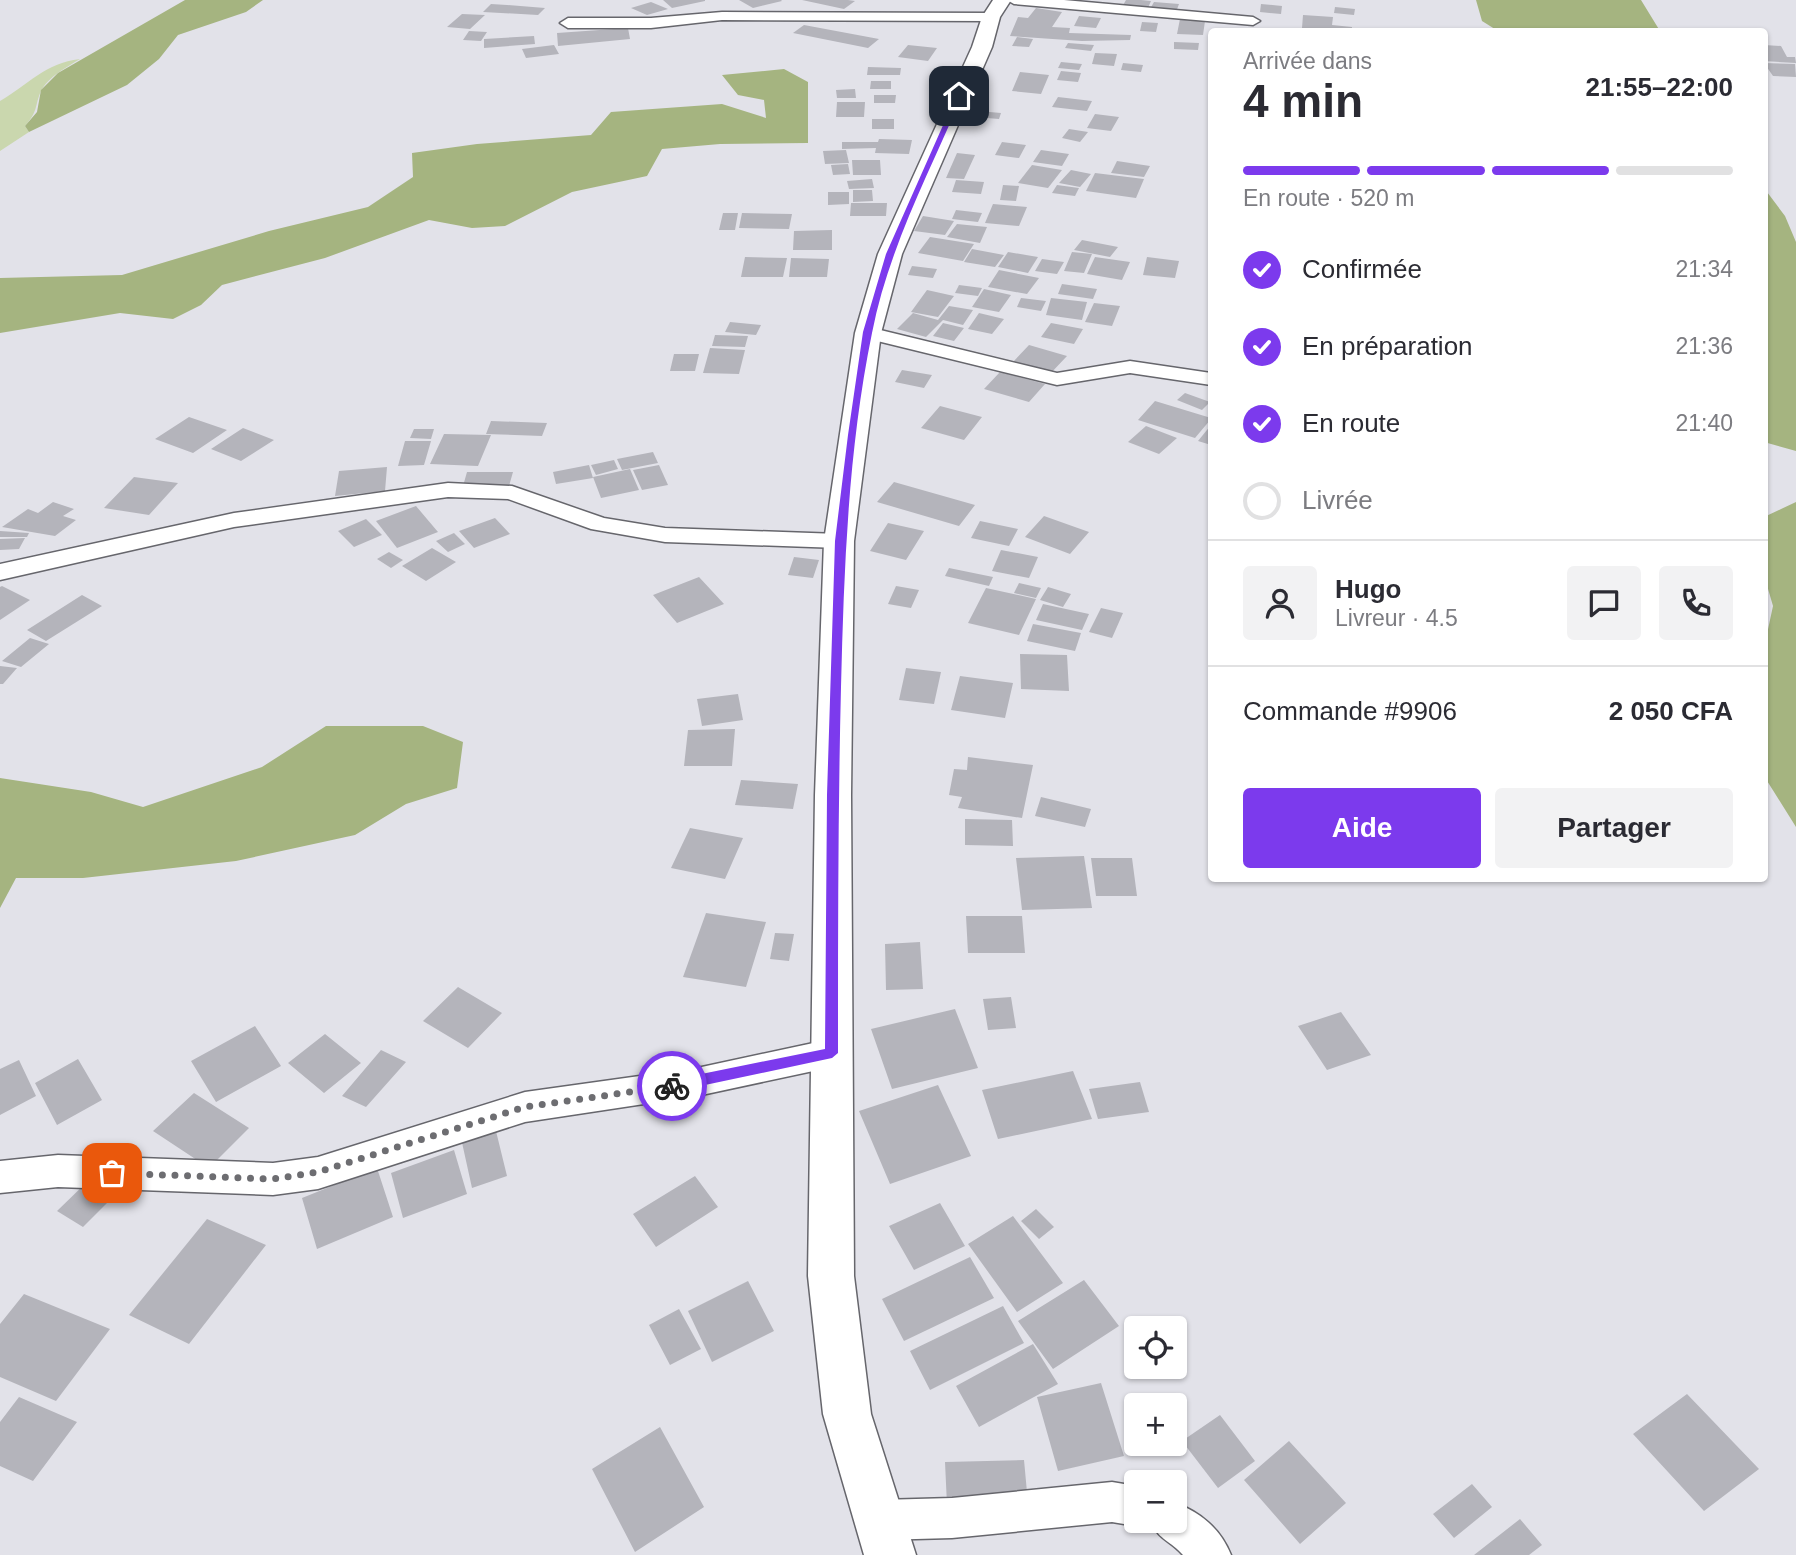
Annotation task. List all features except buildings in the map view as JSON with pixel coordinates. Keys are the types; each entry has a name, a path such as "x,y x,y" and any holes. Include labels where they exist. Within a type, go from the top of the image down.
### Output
{"street":[{"path":"1002,6 890,254 867,332 839,541 833,795 831,1276 847,1414 885,1537 978,1516 1112,1502 1124,1504"},
{"path":"568,23 638,23 722,16 1002,6 1254,21"},
{"path":"867,332 1057,379 1130,367 1208,379"},
{"path":"0,572 234,520 448,490 492,490 513,494 599,524 665,535 839,541"},
{"path":"0,1177 58,1171 273,1179 307,1174 525,1107 697,1082 832,1053"},
{"path":"1187,1530 1210,1555"}],"green space":[{"path":"185,0 263,0 246,12 178,35 159,59 127,85 29,132 25,126 37,112 41,90 58,73"},
{"path":"1476,0 1641,0 1658,28 1493,28 1482,21"},
{"path":"80,59 48,81 25,126 29,132 0,151 0,101 47,70"},
{"path":"784,69 808,82 808,143 720,144 662,149 647,176 572,192 505,226 472,228 429,220 325,258 222,285 201,305 173,319 120,313 0,333 0,278 122,275 269,231 368,207 413,177 412,153 477,144 591,135 611,112 722,104 766,118 764,100 738,95 722,75"},
{"path":"1768,193 1785,216 1796,242 1796,451 1768,443"},
{"path":"1796,502 1796,827 1768,782 1768,629 1773,606 1768,589 1768,515"},
{"path":"326,726 423,726 463,742 457,788 406,804 355,835 236,861 83,878 16,878 0,908 0,778 91,792 143,807 262,767"}],"way so far":[{"path":"112,1173 273,1179 318,1172 525,1107 672,1086"}],"route":[{"path":"672,1086 832,1053 833,795 839,541 853,435 867,332 890,254 959,96"}]}
